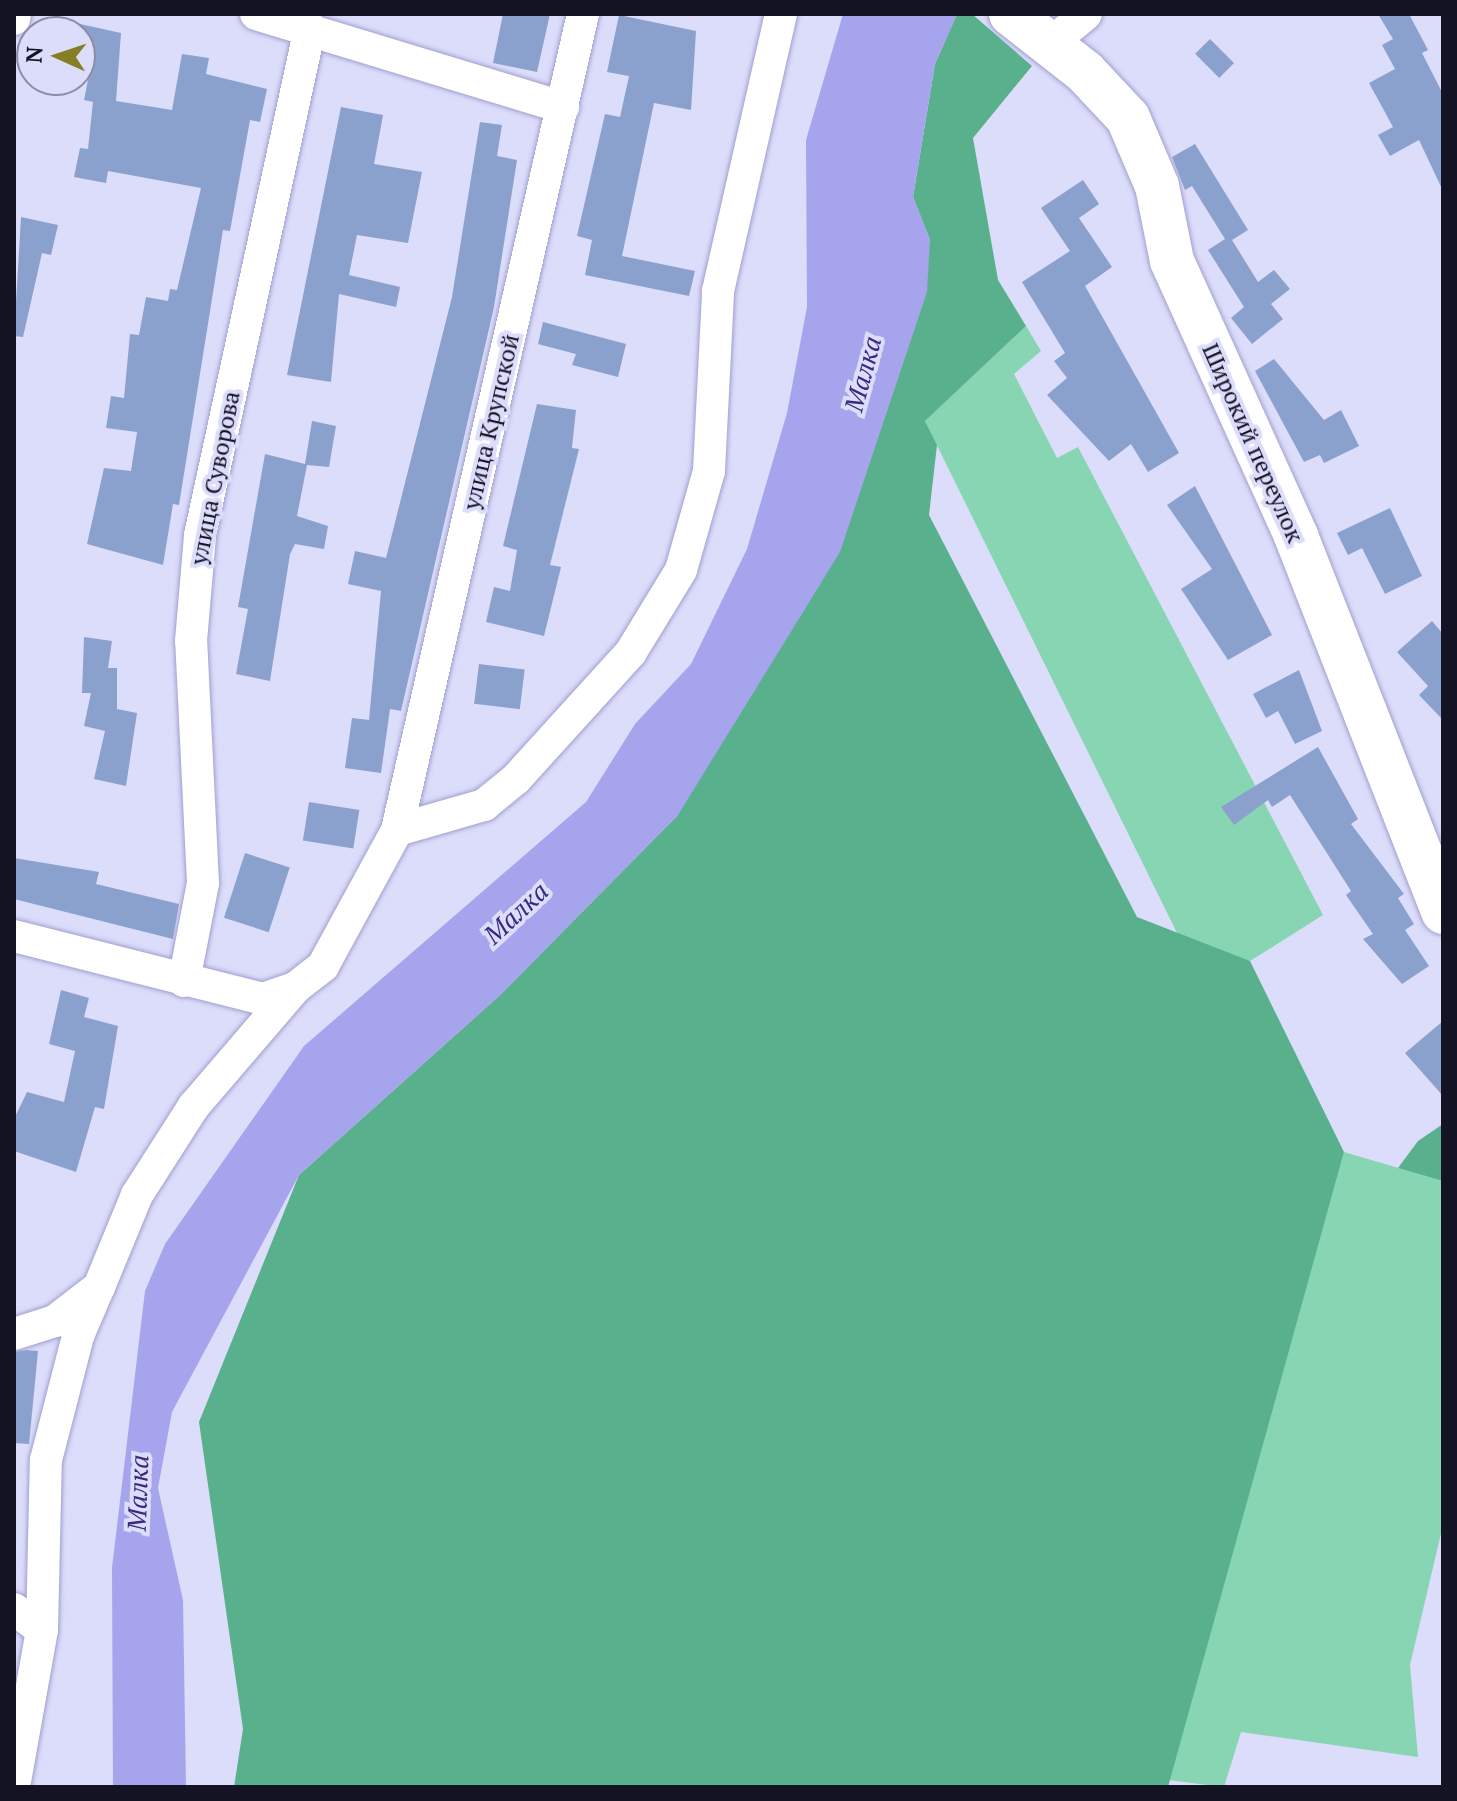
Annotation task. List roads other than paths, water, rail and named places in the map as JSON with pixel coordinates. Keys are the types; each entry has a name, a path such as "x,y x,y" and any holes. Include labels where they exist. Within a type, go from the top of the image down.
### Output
{"street":[{"path":"256,14 563,107"},
{"name":"улица Крупской","path":"295,988 323,966 397,830 583,14"},
{"path":"397,830 484,805 516,779 631,652 681,570 709,471 718,291 781,14"},
{"name":"Широкий переулок","path":"1011,14 1051,43 1128,118 1157,186 1172,261 1296,536 1443,912"},
{"path":"1051,43 1086,14"},
{"name":"улица Суворова","path":"184,981 203,883 191,641 200,535 310,28"},
{"path":"14,936 263,999 295,988"},
{"path":"14,1787 42,1630 46,1460 78,1336 137,1195 194,1106 295,988"},
{"path":"14,1334 55,1321 99,1287"},
{"path":"14,1609 42,1630"}],"water":[{"name":"Малка","path":"843,14 957,14 935,64 913,197 930,240 927,292 840,552 678,815 499,996 299,1175 172,1412 158,1488 183,1600 186,1787 113,1787 112,1568 145,1291 165,1244 304,1046 586,802 635,724 691,664 747,549 787,413 807,307 806,140"}]}
